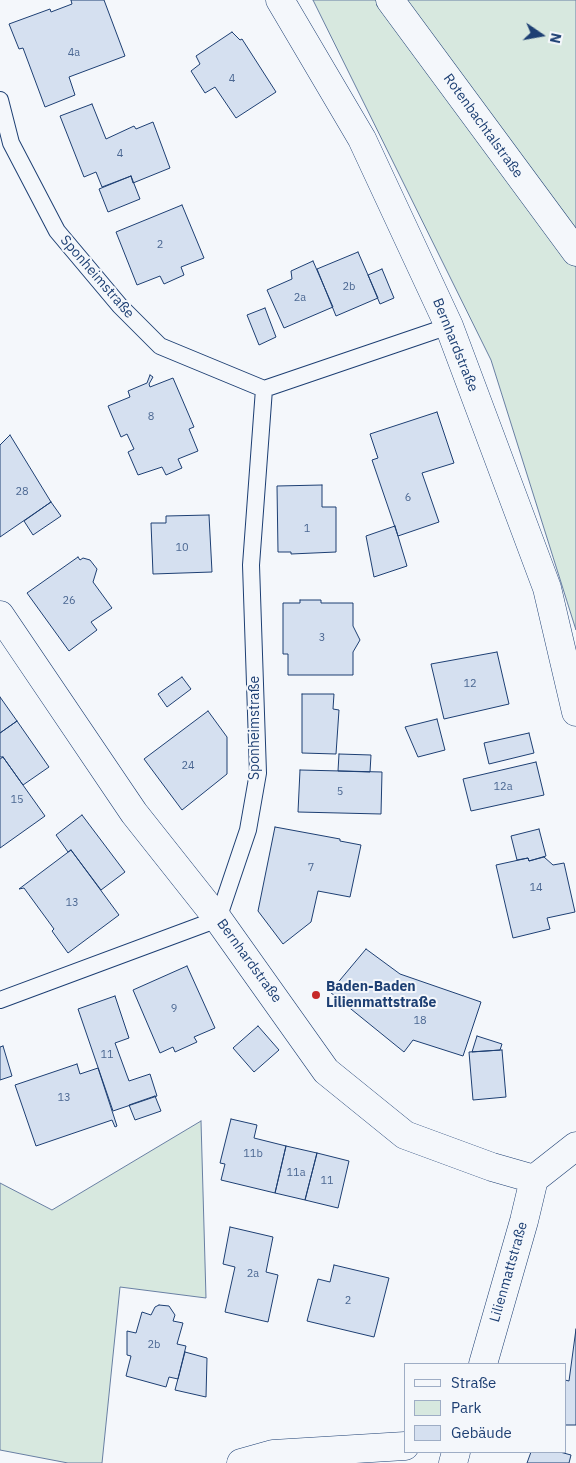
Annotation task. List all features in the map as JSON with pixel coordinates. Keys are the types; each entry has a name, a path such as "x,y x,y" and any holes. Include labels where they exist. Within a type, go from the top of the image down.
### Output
{"street":[{"name":"Bernhardstraße","path":"280,0 362,139 449,326 547,588 576,712"},
{"name":"Rotenbachtalstraße","path":"390,0 576,252"},
{"name":"Bernhardstraße","path":"0,615 134,813 218,919 326,1071 405,1135 492,1167 534,1179"},
{"path":"534,1179 576,1146"},
{"name":"Lilienmattstraße","path":"483,1363 524,1221 534,1179"},
{"path":"241,1463 273,1454 404,1446"}],"lane":[{"name":"Sponheimstraße","path":"0,100 11,143 57,231 120,306 160,346 264,389 251,565 258,773 248,830 218,919"},
{"path":"264,389 449,326"},
{"path":"0,1000 218,919"}],"green space":[{"path":"313,0 576,0 576,630 491,360"},
{"path":"201,1121 206,1298 120,1287 102,1463 68,1463 0,1450 0,1183 52,1210"}],"building":[{"path":"71,0 104,0 125,56 69,77 75,95 45,107 23,48 19,49 9,24 50,9 51,12 72,4"},
{"path":"232,32 240,40 242,39 276,92 236,118 215,87 205,93 191,71 200,64 196,56"},
{"path":"92,104 106,139 134,126 136,129 153,122 170,168 133,183 131,176 102,187 96,172 84,177 60,116"},
{"path":"131,176 140,199 108,212 99,189"},
{"path":"182,205 204,258 181,267 184,275 164,284 160,276 137,285 116,232"},
{"path":"358,252 378,298 336,316 317,269"},
{"path":"313,261 333,307 284,328 267,290 292,279 291,271"},
{"path":"382,269 394,298 380,304 368,275"},
{"path":"265,308 276,337 259,345 247,315"},
{"path":"150,375 153,377 149,384 150,387 173,378 194,427 189,429 198,451 178,459 182,468 166,475 162,467 138,475 128,452 134,449 127,434 121,437 108,406 130,397 128,391 147,383"},
{"path":"437,412 454,463 422,473 439,522 398,536 372,460 378,458 370,434"},
{"path":"10,435 51,502 0,537 0,445"},
{"path":"322,485 322,507 336,507 336,552 291,554 291,552 278,552 277,486"},
{"path":"51,502 61,516 33,535 24,521"},
{"path":"209,515 212,572 153,574 151,523 166,523 166,516"},
{"path":"395,526 407,566 374,577 366,536"},
{"path":"78,557 80,560 83,558 90,560 97,569 93,582 112,608 91,622 97,630 69,651 27,593"},
{"path":"300,600 321,600 321,603 353,603 353,626 360,640 353,652 353,675 288,675 288,654 283,654 283,603 300,603"},
{"path":"497,652 509,704 444,719 431,664"},
{"path":"182,677 191,689 167,707 158,694"},
{"path":"302,694 334,694 333,709 339,710 336,754 302,753"},
{"path":"0,697 17,721 0,733"},
{"path":"208,711 227,737 227,774 182,810 144,759"},
{"path":"437,719 445,750 418,757 405,727"},
{"path":"17,721 49,767 23,785 3,757 0,757 0,733"},
{"path":"529,733 534,753 489,764 484,743"},
{"path":"339,754 371,755 370,772 338,771"},
{"path":"3,757 45,816 0,848 0,759"},
{"path":"536,762 544,795 471,811 463,779"},
{"path":"300,770 382,772 381,814 298,812"},
{"path":"82,815 125,872 101,890 71,850 68,852 56,835"},
{"path":"275,827 340,839 340,841 361,845 350,897 318,891 311,922 283,944 258,911"},
{"path":"539,829 546,856 529,861 528,858 517,860 511,836"},
{"path":"71,850 119,915 68,953 52,931 54,929 24,888 19,889"},
{"path":"544,857 553,865 564,863 575,912 547,918 550,929 513,938 496,865 528,858 529,861"},
{"path":"366,949 400,974 481,1002 463,1056 413,1040 404,1052 330,992"},
{"path":"187,966 215,1028 194,1037 197,1042 175,1052 173,1047 160,1053 133,990"},
{"path":"115,996 129,1038 115,1043 129,1081 150,1074 157,1096 113,1111 78,1009"},
{"path":"258,1026 279,1050 254,1072 233,1048"},
{"path":"477,1036 502,1044 500,1050 472,1052"},
{"path":"3,1046 12,1076 0,1080 0,1047"},
{"path":"502,1050 506,1097 473,1100 469,1052"},
{"path":"77,1064 80,1074 98,1068 117,1126 115,1127 112,1120 36,1146 15,1085"},
{"path":"155,1096 161,1111 135,1120 129,1105"},
{"path":"231,1119 257,1125 254,1138 286,1146 275,1193 221,1180 225,1164 220,1163"},
{"path":"286,1146 317,1153 305,1200 275,1193"},
{"path":"317,1153 349,1161 338,1208 305,1200"},
{"path":"230,1227 273,1237 266,1272 278,1275 268,1322 225,1312 235,1267 223,1264"},
{"path":"334,1265 389,1278 374,1337 307,1321 318,1279 330,1282"},
{"path":"159,1305 169,1306 175,1315 173,1321 183,1323 177,1344 186,1346 178,1379 169,1377 166,1387 126,1376 131,1356 127,1355 127,1331 136,1333 142,1312 151,1315 155,1307"},
{"path":"576,1329 576,1425 566,1425 566,1380 569,1381"},
{"path":"185,1352 207,1358 206,1397 175,1390"},
{"path":"531,1453 564,1453 571,1455 569,1463 527,1463"}],"place":[{"name":"Baden-Baden Lilienmattstraße","path":"316,995"}]}
